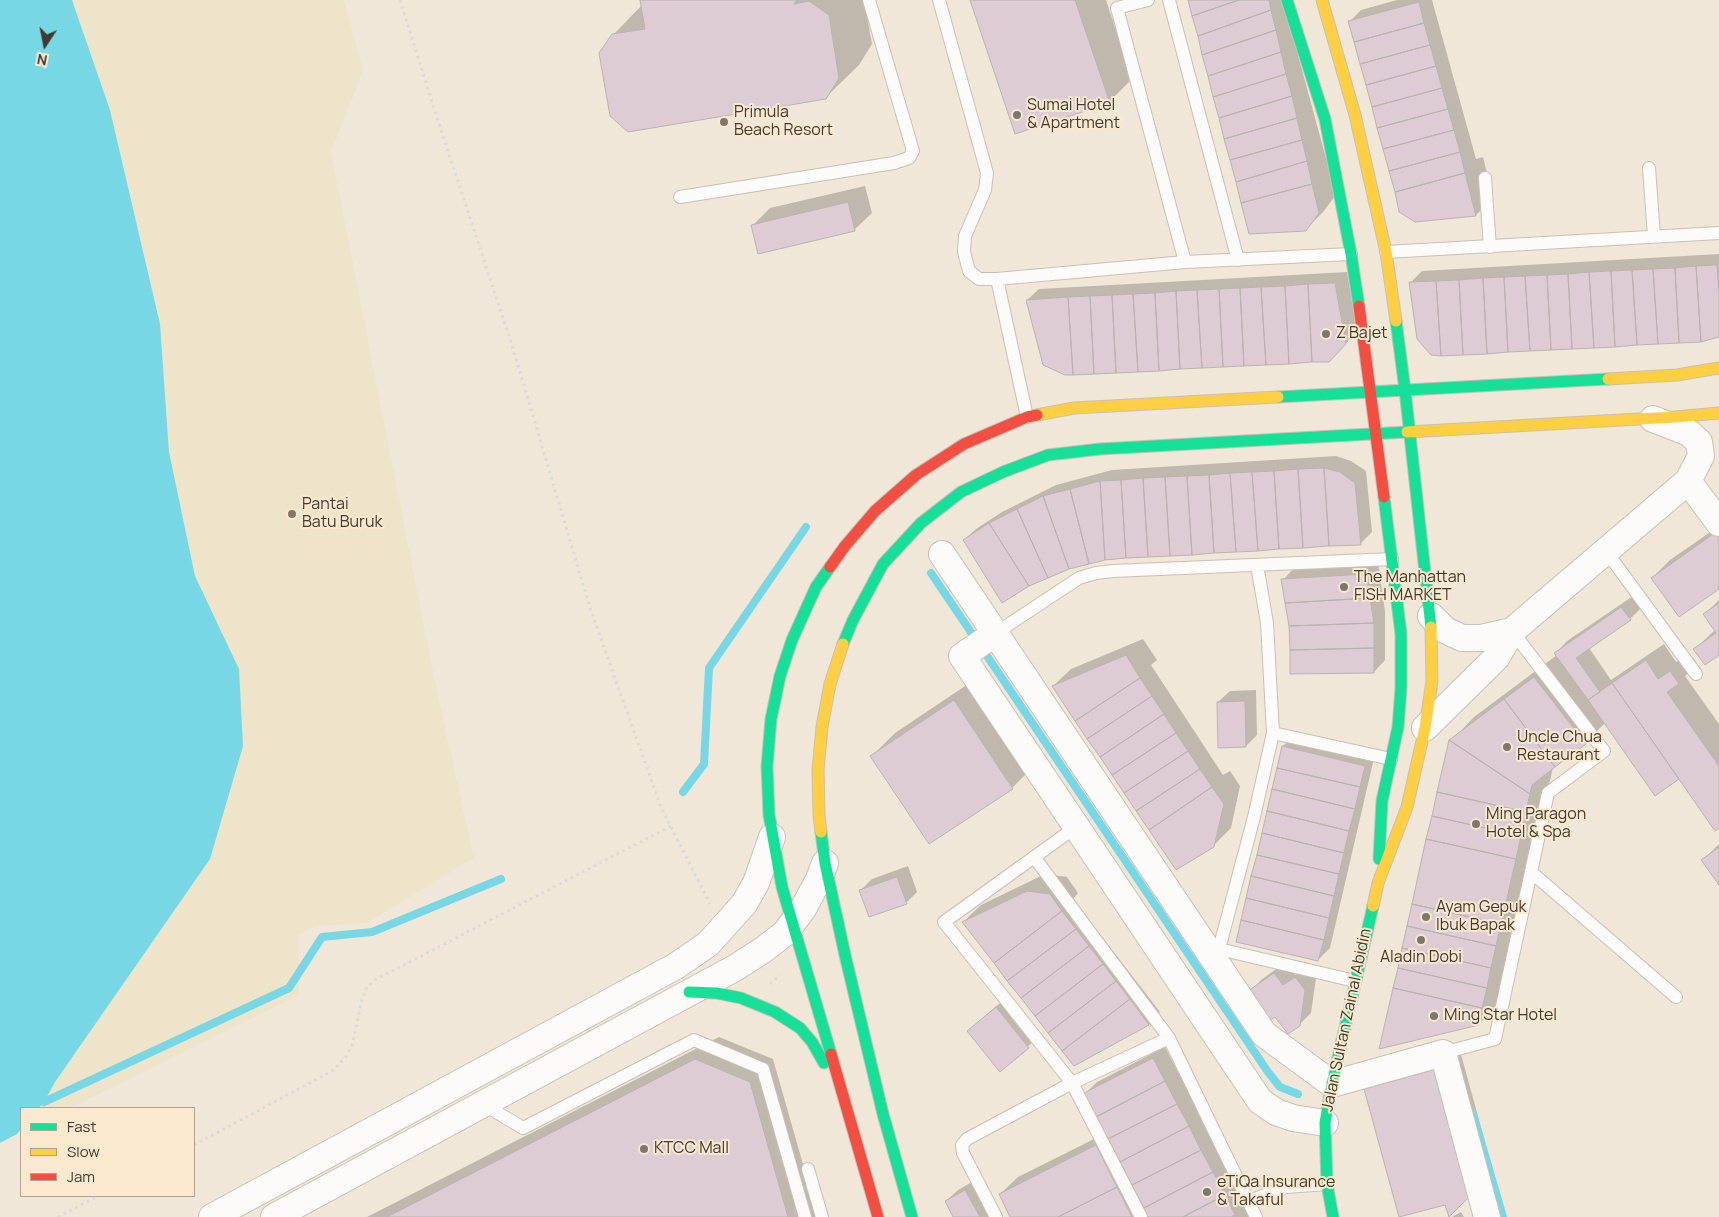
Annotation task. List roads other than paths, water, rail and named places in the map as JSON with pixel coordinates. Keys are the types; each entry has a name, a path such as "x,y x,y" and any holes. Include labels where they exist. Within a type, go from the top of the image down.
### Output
{"main road":[{"path":"1287,0 1325,119 1351,254 1371,392 1401,634 1398,727 1382,801 1378,883"},
{"path":"1322,0 1355,115 1386,252 1405,390 1431,616 1432,681 1425,728 1408,806 1378,883"},
{"path":"878,1217 782,886 768,815 767,766 771,719 780,676 792,640 816,587 845,546 875,511 916,475 964,444 1028,417 1074,408 1677,375 1719,368"},
{"path":"912,1217 881,1105 825,863 819,814 819,761 822,727 830,684 840,651 853,620 883,564 921,524 961,492 1003,472 1048,455 1100,449 1653,419 1719,413"},
{"name":"Jalan Sultan Zainal Abidin","path":"1333,1217 1328,1184 1325,1123 1332,1084 1378,883"},
{"path":"689,992 716,992 741,998 761,1005 789,1019 812,1042 846,1107"}],"street":[{"path":"1425,728 1496,658 1512,630 1688,481 1701,456 1699,442 1690,433 1653,419"},
{"path":"1688,481 1719,523"},
{"path":"942,554 1215,953 1264,1034 1332,1084 1443,1053 1487,1217"},
{"path":"1431,616 1445,630 1462,638 1481,638 1512,630"},
{"path":"996,633 962,656 1076,827 1260,1101 1276,1112 1293,1118 1325,1123"},
{"path":"212,1217 676,966 708,944 744,904 756,883 772,837"},
{"path":"274,1217 735,968 785,933 804,909 825,863"}],"lane":[{"path":"680,198 894,163 909,158 913,151 869,0"},
{"path":"939,0 987,173 985,190 965,236 964,252 969,271 979,279 1185,262 1351,254"},
{"path":"1148,0 1117,8 1185,262"},
{"path":"1168,0 1238,260"},
{"path":"1649,168 1654,236"},
{"path":"1485,178 1490,247"},
{"path":"1386,252 1719,233"},
{"path":"997,279 1028,417"},
{"path":"1606,551 1696,674"},
{"path":"996,633 1079,578 1096,573 1392,560"},
{"path":"1257,565 1267,623 1272,732 1254,817 1215,953 1355,981"},
{"path":"1443,1053 1495,1039 1548,793 1604,751 1512,630"},
{"path":"1272,732 1391,759"},
{"path":"1076,827 944,922 1072,1083 1141,1217"},
{"path":"1034,857 1169,1038 1256,1217"},
{"path":"1531,872 1676,997"},
{"path":"996,1217 962,1153 962,1145 967,1139 1072,1083 1169,1038"},
{"path":"482,1104 523,1128 694,1040 763,1069 805,1217"},
{"path":"808,1169 822,1217"},
{"path":"1248,1201 1286,1187 1328,1184"}],"water":[{"path":"0,0 72,0 110,110 160,324 169,452 195,576 239,669 243,746 210,859 55,1082 44,1102 40,1107 20,1107 20,1130 17,1134 0,1143"}],"waterway":[{"path":"683,792 704,764 709,668 806,527"},
{"path":"931,573 1268,1072 1280,1087 1298,1094"},
{"path":"44,1102 289,988 322,937 372,932 501,879"},
{"path":"1473,1114 1503,1217"}],"place":[{"name":"Sumai Hotel & Apartment","path":"1017,115"},
{"name":"Primula Beach Resort","path":"724,122"},
{"name":"Z Bajet","path":"1326,334"},
{"name":"Pantai Batu Buruk","path":"292,514"},
{"name":"The Manhattan FISH MARKET","path":"1344,587"},
{"name":"Uncle Chua Restaurant","path":"1507,747"},
{"name":"Ming Paragon Hotel & Spa","path":"1476,824"},
{"name":"Ayam Gepuk Ibuk Bapak","path":"1426,917"},
{"name":"Aladin Dobi","path":"1421,940"},
{"name":"Ming Star Hotel","path":"1434,1016"},
{"name":"KTCC Mall","path":"644,1149"},
{"name":"eTiQa Insurance & Takaful","path":"1207,1192"}]}
